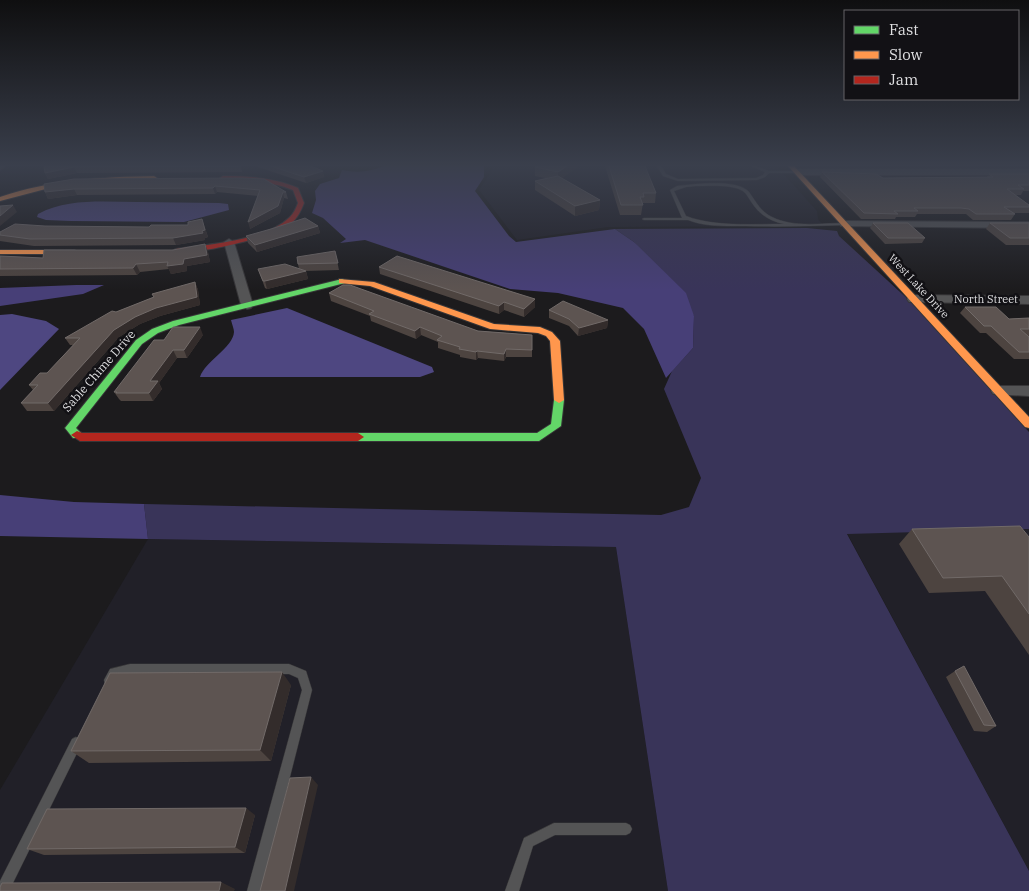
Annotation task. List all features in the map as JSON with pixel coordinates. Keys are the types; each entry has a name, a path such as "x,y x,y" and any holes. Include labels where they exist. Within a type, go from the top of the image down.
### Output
{"street":[{"path":"166,252 229,242 268,231 294,216 299,208"},
{"name":"West Lake Drive","path":"830,208 1029,424"},
{"path":"845,224 1029,225"},
{"path":"229,242 247,305"},
{"path":"0,252 88,252"},
{"name":"Sable Chime Drive","path":"353,281 371,284 493,327 540,330 549,334 555,341 560,404 556,426 539,437 80,437 70,428 139,342 155,331 176,323 247,305 325,284 353,281"},
{"name":"North Street","path":"914,299 1029,300"},
{"path":"998,391 1029,391"}],"lane":[{"path":"680,208 686,219"},
{"path":"757,208 761,214 774,220 792,224"},
{"path":"744,224 757,220 761,214"},
{"path":"644,219 686,219 698,223 845,224"},
{"path":"102,691 114,673 130,669 289,669 302,675 308,690 254,891"},
{"path":"2,891 80,735"},
{"path":"512,891 528,842 554,829 626,829"}],"shaded area":[{"path":"229,208 229,210 184,222 71,221 46,220 37,217 38,214 50,209"},
{"path":"314,208 488,208 509,236 516,242 615,229 634,242 686,293 694,316 693,348 666,378 644,329 623,308 558,293 510,289 365,240 340,243 346,239 323,218 312,213"},
{"path":"492,208 814,208 817,211 818,219 824,226 608,227 517,240"},
{"path":"807,228 837,231 839,236 911,302 1029,432 1029,529 847,534 1029,871 1029,891 668,891 616,547 148,539 144,504 661,515 689,507 701,478 664,389 672,371 693,348 694,316 634,242 615,229"},
{"path":"104,285 83,294 0,306 0,288"},
{"path":"287,308 432,367 434,372 420,377 200,377 207,365 229,344 234,331 231,320"},
{"path":"12,314 46,321 59,329 0,390 0,315"},
{"path":"0,495 74,502 144,504 148,539 0,536"},
{"path":"1029,529 1029,871 847,533"},
{"path":"148,539 616,547 668,891 0,891 0,790"}],"building":[{"path":"0,208 10,208 0,216"},
{"path":"253,208 275,208 248,222"},
{"path":"858,208 1005,208 1015,214 976,214 969,209 961,208 914,208 918,211 894,211 898,214 864,213"},
{"path":"305,218 318,226 255,245 246,236 271,229"},
{"path":"202,219 205,230 202,231 203,233 173,238 30,239 0,235 0,232 15,224 149,227 151,225 188,225 188,222"},
{"path":"873,223 908,223 925,238 888,238"},
{"path":"990,223 1029,223 1029,238 1010,238"},
{"path":"205,244 207,255 184,259 183,264 167,266 168,262 136,264 133,268 0,269 0,256 43,258 44,250 173,250"},
{"path":"335,251 338,263 298,264 297,257"},
{"path":"397,256 535,299 524,309 504,302 499,306 379,267"},
{"path":"285,264 306,271 263,281 258,269"},
{"path":"195,282 197,297 156,308 135,317 114,330 48,403 21,403 38,385 29,385 40,373 47,373 80,338 65,338 112,311 116,312 154,297 152,294"},
{"path":"343,285 350,285 478,331 532,335 532,350 506,349 504,354 459,349 460,347 437,340 442,336 420,327 415,331 369,314 374,311 329,293"},
{"path":"563,301 608,320 579,328 569,319 549,310"},
{"path":"965,307 996,307 1009,319 1029,318 1029,329 1020,329 1029,337 1029,352 1019,352 991,326 984,326"},
{"path":"173,327 200,327 184,350 173,350 150,381 158,381 149,393 114,392 154,340 164,340"},
{"path":"1020,526 1029,537 1029,614 1002,576 943,578 912,529"},
{"path":"964,666 996,726 984,725 955,671"},
{"path":"282,672 260,750 71,751 110,673"},
{"path":"311,777 285,891 260,891 290,778"},
{"path":"246,808 235,847 27,849 47,809"},
{"path":"221,882 219,891 0,891 2,883"}],"traffic: fast":[{"path":"77,435 70,428 139,342 155,331 176,323 342,281"},
{"path":"358,437 539,437 556,426 559,400"}],"traffic: slow":[{"path":"829,208 1029,424"},
{"path":"0,252 74,252"},
{"path":"342,281 371,284 493,327 540,330 549,334 555,341 559,400"}],"traffic: jam":[{"path":"176,251 255,237 284,225 294,217 299,208"},
{"path":"77,435 80,437 358,437"}]}
